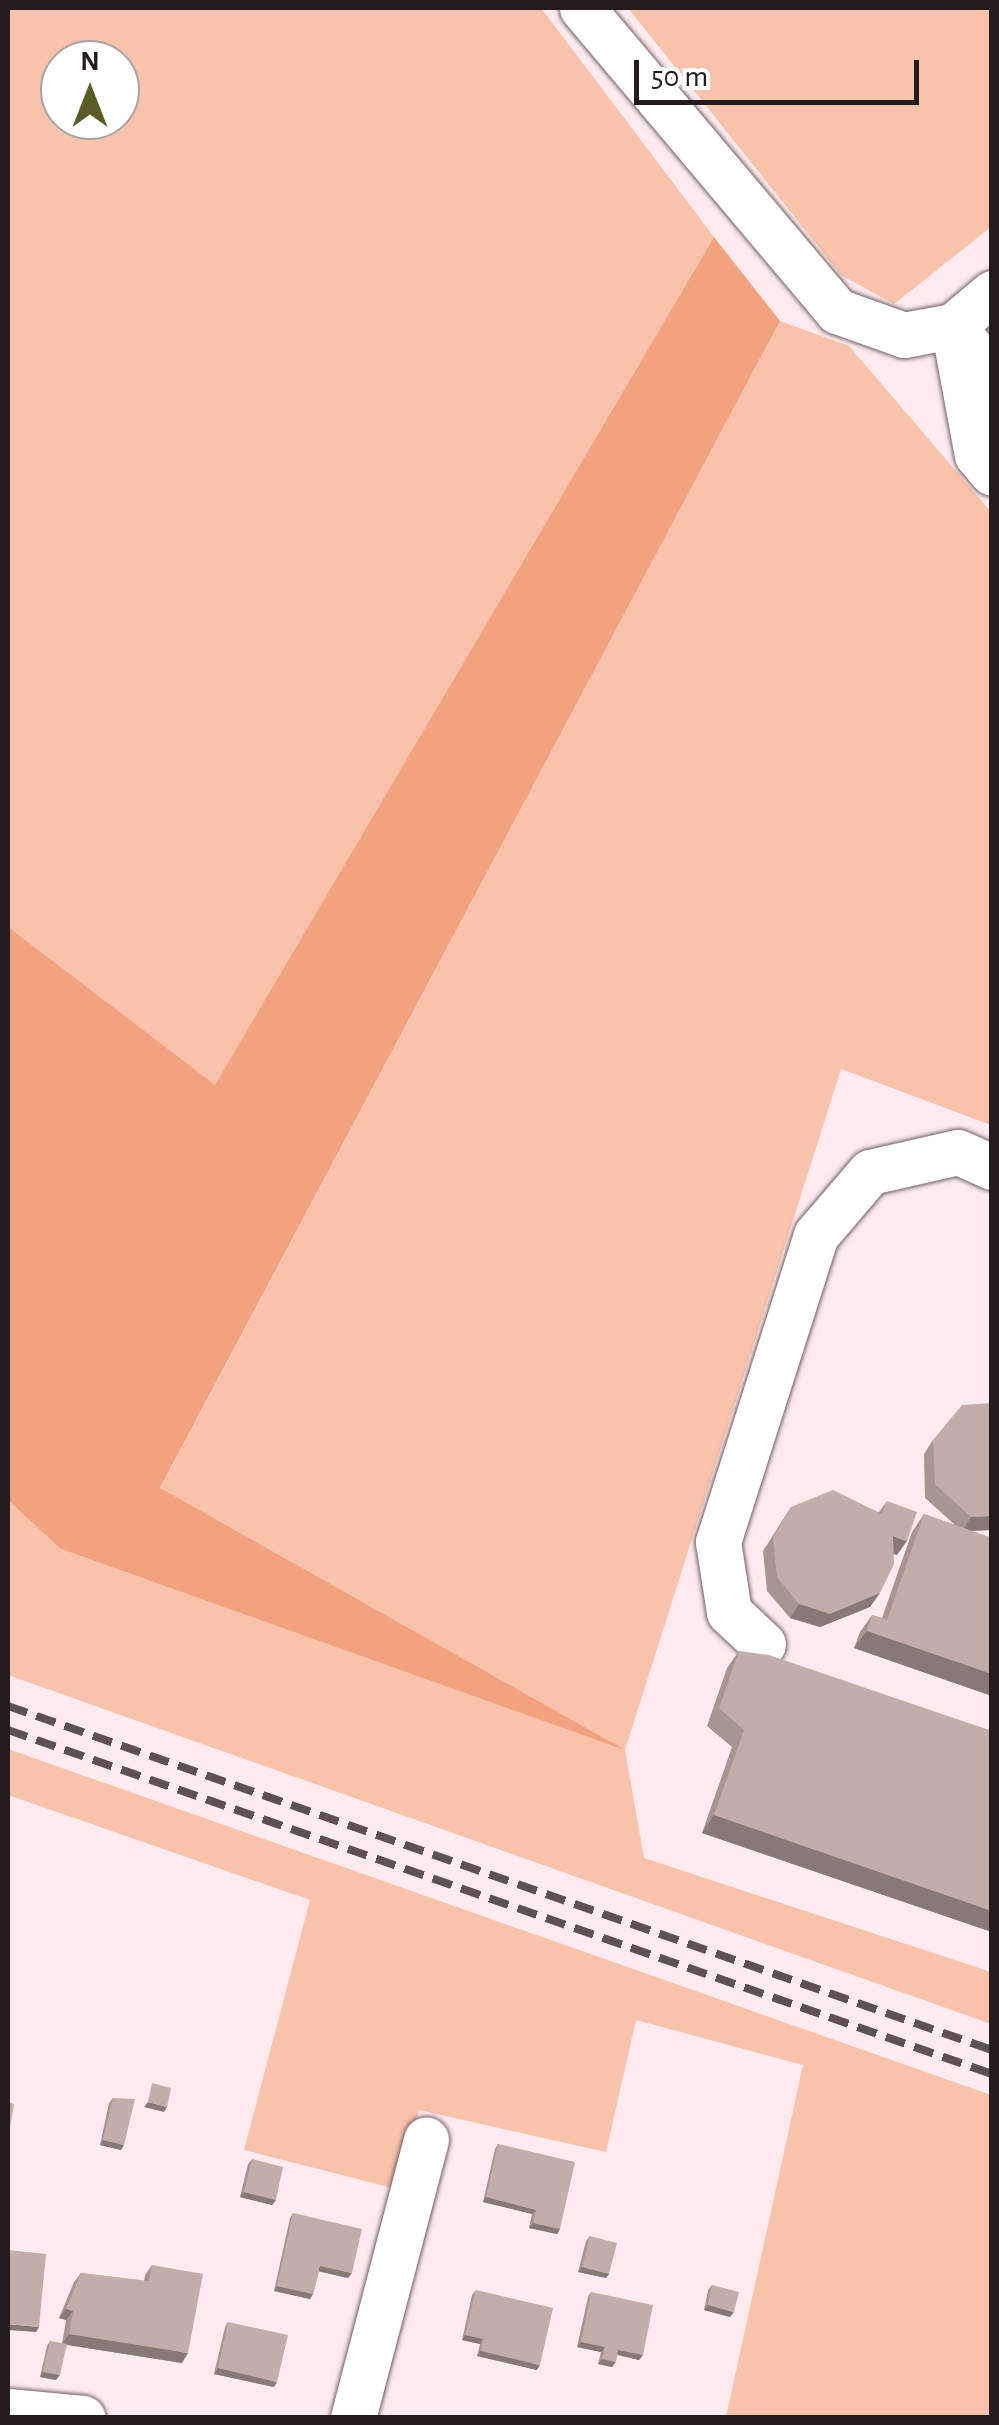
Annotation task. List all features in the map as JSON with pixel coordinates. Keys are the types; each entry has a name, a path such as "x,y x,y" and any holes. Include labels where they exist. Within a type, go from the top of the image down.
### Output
{"street":[{"path":"582,8 837,311 904,335 953,326 992,293"},
{"path":"953,326 992,374"},
{"path":"953,326 977,455 992,473"},
{"path":"763,1644 729,1612 718,1542 816,1235 870,1172 958,1152 992,1167"},
{"path":"353,2418 426,2138"},
{"path":"8,2410 83,2418"}],"shaded area":[{"path":"8,8 541,8 714,237 420,737 40,1529 61,1549 618,1747 160,1489 780,321 849,346 991,512 991,1125 841,1069 625,1750 644,1858 991,1972 991,2024 8,1675"},
{"path":"628,8 991,8 991,227 894,304 841,275"},
{"path":"714,237 780,321 160,1488 625,1750 61,1549 8,1500 8,927 215,1085"},
{"path":"8,1749 991,2095 991,2417 726,2417 803,2065 636,2020 606,2152 419,2110 396,2189 244,2150 310,1900 8,1795"}],"building":[{"path":"992,1403 992,1516 971,1517 935,1484 933,1440 962,1405"},
{"path":"833,1490 882,1514 887,1501 917,1512 907,1541 893,1536 894,1564 880,1593 830,1614 799,1604 777,1577 773,1538 791,1507"},
{"path":"924,1514 992,1538 992,1674 867,1631 872,1615 887,1620"},
{"path":"739,1651 769,1655 992,1731 992,1911 714,1815 744,1730 719,1708"},
{"path":"152,2083 171,2088 167,2107 148,2102"},
{"path":"113,2098 135,2099 124,2145 103,2140"},
{"path":"8,2102 14,2104 10,2128 8,2128"},
{"path":"498,2144 575,2162 560,2229 533,2223 536,2210 486,2197"},
{"path":"252,2159 283,2167 276,2200 244,2192"},
{"path":"293,2213 362,2229 352,2273 320,2266 313,2294 277,2286"},
{"path":"590,2236 617,2243 609,2274 582,2267"},
{"path":"8,2250 46,2254 39,2327 8,2324"},
{"path":"152,2265 203,2274 188,2353 69,2334 73,2311 66,2309 81,2273 149,2281"},
{"path":"712,2285 739,2292 734,2312 708,2305"},
{"path":"476,2290 553,2308 540,2365 481,2351 483,2339 465,2335"},
{"path":"591,2292 653,2305 643,2355 618,2350 616,2362 602,2359 605,2347 581,2342"},
{"path":"228,2322 288,2335 277,2382 218,2368"},
{"path":"50,2341 67,2344 60,2375 43,2372"}],"railway":[{"path":"8,1706 992,2050"},
{"path":"8,1730 992,2074"}]}
